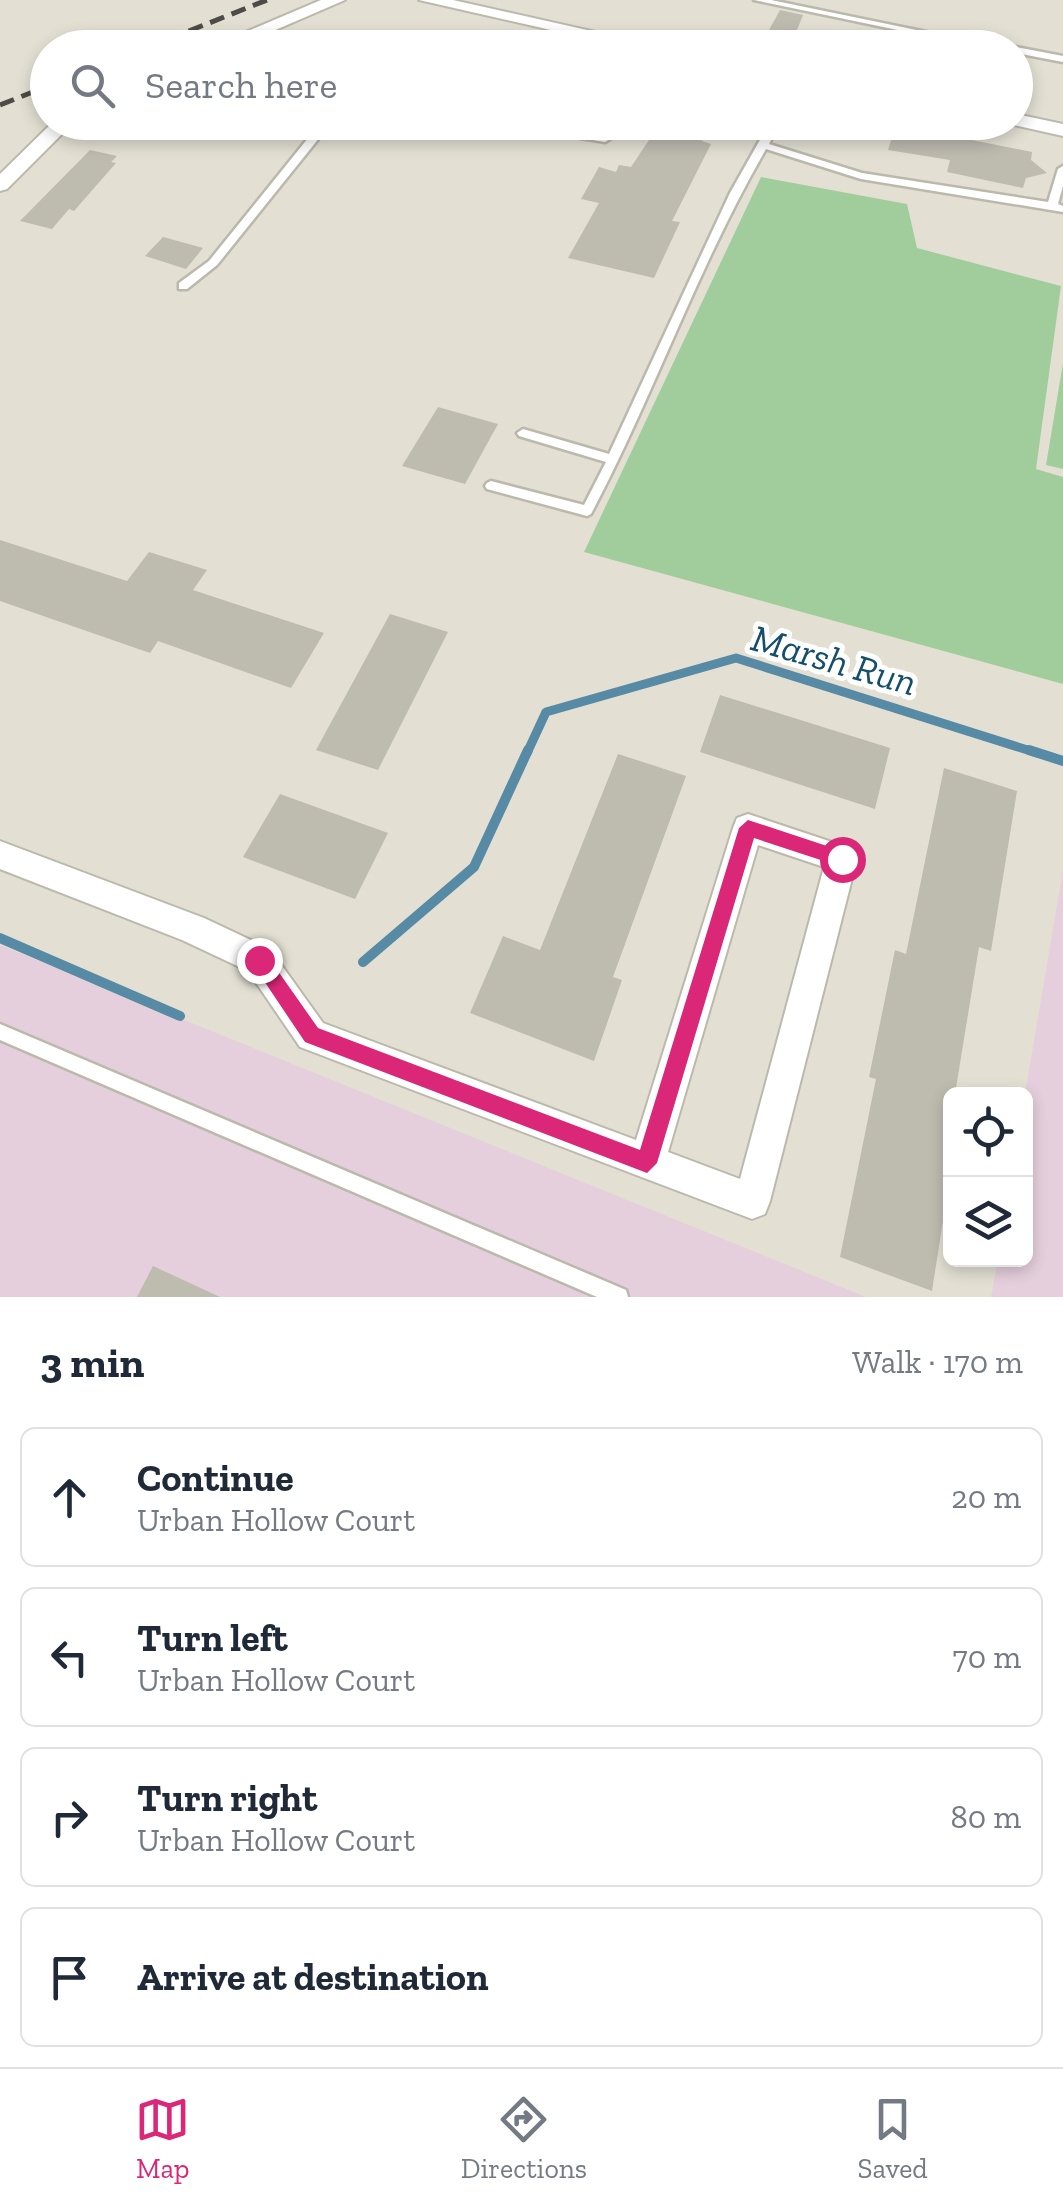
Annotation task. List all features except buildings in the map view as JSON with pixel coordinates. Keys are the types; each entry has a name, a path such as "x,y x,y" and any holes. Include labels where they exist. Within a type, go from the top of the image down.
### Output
{"street":[{"path":"262,30 336,0"},
{"path":"428,0 555,30"},
{"path":"1033,124 1063,130"},
{"path":"0,186 47,140"},
{"path":"0,855 193,929 259,960 312,1035 647,1163 752,1202 842,859 748,828 647,1163"}],"lane":[{"path":"758,0 909,30"},
{"path":"1033,54 1063,60"},
{"path":"183,286 213,264 313,140"},
{"path":"492,486 587,511 734,193 766,140"},
{"path":"763,145 860,176 1058,207 1063,169"},
{"path":"524,433 613,460"},
{"path":"0,1032 619,1297"}],"shaded area":[{"path":"1063,870 1063,1297 991,1297 997,1267 1033,1267 1033,1087 1026,1087"},
{"path":"0,945 866,1297 0,1297"}],"green space":[{"path":"761,177 907,204 917,248 1061,286 1036,469 1063,477 1063,684 584,552"},
{"path":"1063,363 1063,469 1046,465"}],"waterway":[{"name":"Marsh Run","path":"527,753 546,712 736,658 1037,753"},
{"name":"Marsh Run","path":"363,962 474,867 528,750"},
{"name":"Marsh Run","path":"1029,750 1063,761"},
{"name":"Marsh Run","path":"0,938 180,1016"}],"railway":[{"path":"191,30 267,0"},
{"path":"0,105 30,93"}],"route":[{"path":"259,960 312,1035 647,1163 748,828 842,859"}]}
